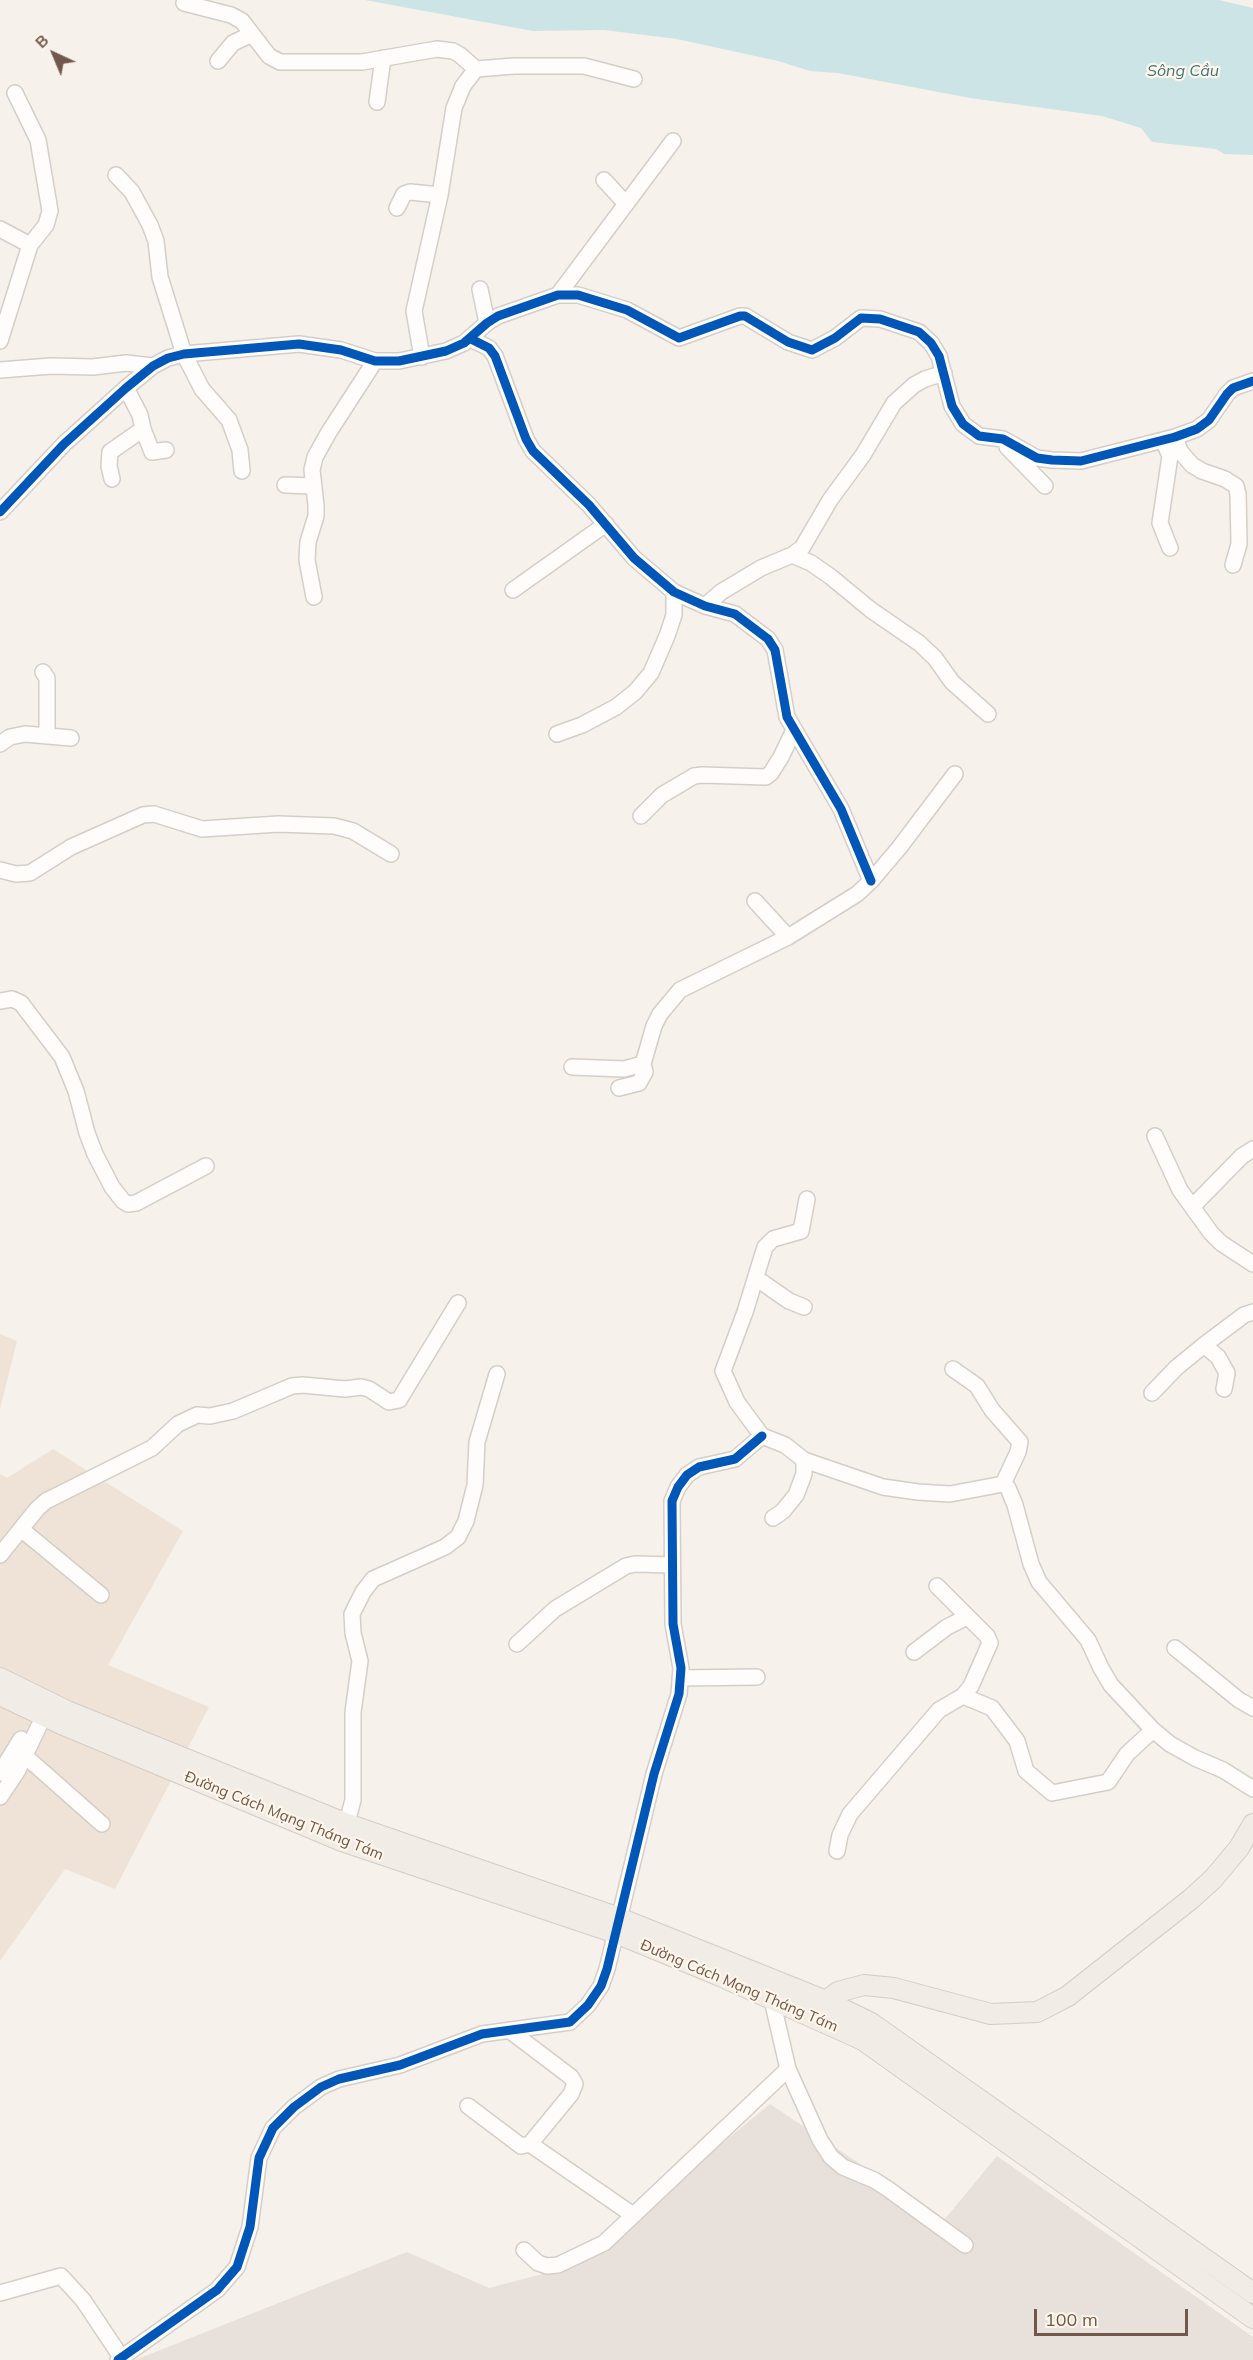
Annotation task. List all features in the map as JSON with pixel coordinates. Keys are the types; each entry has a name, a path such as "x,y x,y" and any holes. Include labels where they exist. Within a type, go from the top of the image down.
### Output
{"main road":[{"name":"Đường Cách Mạng Tháng Tám","path":"0,1678 43,1707"},
{"name":"Đường Cách Mạng Tháng Tám","path":"0,1695 43,1707 344,1833 618,1926 826,2001 871,2023 1253,2293"},
{"path":"815,2019 826,2001 838,1992 864,1985 894,1988 991,2014 1036,2012 1068,1996 1191,1899 1213,1879 1239,1848 1253,1824"},
{"name":"Đường Cách Mạng Tháng Tám","path":"618,1926 772,2000 863,2040 1253,2318"}],"street":[{"path":"184,3 231,15 242,21 269,56 280,62 356,62 437,49 453,51 476,69 514,66 584,66 634,79"},
{"path":"218,61 233,43 252,34"},
{"path":"377,102 383,58"},
{"path":"422,357 414,311 440,195 457,96 476,69"},
{"path":"0,339 30,245 46,225 50,211 38,140 15,93"},
{"path":"558,295 672,141"},
{"path":"116,175 132,192 150,225 156,241 160,277 184,354 202,389 229,420 240,450 242,471"},
{"path":"604,180 626,204"},
{"path":"397,208 404,195 410,192 440,195"},
{"path":"0,229 30,245"},
{"path":"480,289 487,323"},
{"path":"0,512 64,444 126,388 153,366 168,358 184,354 299,344 341,350 375,361 399,362 446,351 471,339 487,323 498,316 558,295 578,296 627,310 679,338 737,316 745,316 788,342 812,350 835,338 861,318 880,319 925,336 939,356 952,406 963,424 979,436 1003,439 1037,458 1066,462 1081,461 1169,439 1205,425 1227,393 1233,388 1253,381"},
{"path":"471,339 489,348 495,356 526,439 533,451 606,524 634,558 674,592 705,606 735,614 768,639 775,650 781,674 785,709 794,730 841,809 871,881"},
{"path":"314,597 308,560 308,542 316,516 312,470 315,457 375,361"},
{"path":"0,370 51,366 93,367 126,363 153,366"},
{"path":"705,606 721,592 761,568 792,555 802,548 830,500 863,455 894,404 914,385 944,373"},
{"path":"126,388 140,415 152,452 166,450"},
{"path":"112,479 110,452 143,429"},
{"path":"1003,439 1045,486"},
{"path":"1169,439 1170,456 1161,523 1170,548"},
{"path":"1169,439 1192,465 1226,479 1236,486 1239,494 1239,544 1233,565"},
{"path":"285,485 313,486"},
{"path":"513,590 606,524"},
{"path":"792,555 811,563 871,610 928,650 944,674 988,714"},
{"path":"557,734 582,725 616,707 635,692 651,673 668,636 674,615 674,592"},
{"path":"43,672 47,678 47,735"},
{"path":"641,816 662,795 694,776 766,777 771,774 794,730"},
{"path":"0,744 10,737 25,734 71,738"},
{"path":"619,1088 639,1083 645,1072 643,1064 657,1020 680,990 788,937 839,906 871,881 955,774"},
{"path":"0,870 16,874 30,873 71,847 143,815 154,814 202,829 278,824 334,826 353,831 391,854"},
{"path":"755,901 788,937"},
{"path":"0,1001 12,999 21,1003 62,1057 76,1091 95,1154 112,1187 123,1201 128,1204 136,1203 206,1166"},
{"path":"572,1067 624,1069 643,1064"},
{"path":"1155,1136 1180,1190 1192,1207 1221,1243 1253,1264"},
{"path":"1192,1207 1242,1156 1253,1149"},
{"path":"807,1199 801,1231 769,1242 765,1247 723,1371 737,1402 762,1437 785,1444 804,1460 882,1487 950,1494 1003,1484 1008,1488 1015,1505 1031,1564 1039,1582 1088,1640 1112,1685 1152,1730 1170,1744 1223,1770 1253,1790"},
{"path":"756,1278 789,1301 804,1306"},
{"path":"0,1555 46,1501 152,1448 178,1424 197,1415 210,1416 233,1411 292,1386 303,1385 345,1389 361,1387 369,1389 389,1402 399,1400 458,1304"},
{"path":"1152,1393 1176,1368 1204,1345 1244,1315 1253,1312"},
{"path":"1204,1345 1218,1358 1227,1373 1224,1389"},
{"path":"953,1369 976,1386 992,1410 1020,1442 1018,1452 1003,1484"},
{"path":"344,1833 353,1800 353,1712 360,1661 352,1633 352,1614 363,1592 373,1579 445,1547 458,1538 466,1521 475,1485 477,1442 497,1374"},
{"path":"0,2293 61,2277 83,2300 119,2358 217,2290 237,2267 250,2227 259,2158 273,2128 294,2107 321,2088 339,2079 400,2065 482,2034 570,2022 582,2012 601,1986 618,1926 654,1774 679,1694 681,1668 673,1624 672,1501 687,1475 699,1467 735,1459 762,1437"},
{"path":"773,1518 783,1511 796,1495 804,1474 804,1460"},
{"path":"21,1529 101,1595"},
{"path":"517,1644 555,1610 626,1566 635,1564 672,1565"},
{"path":"837,1851 840,1835 850,1814 939,1710 963,1696 973,1682 990,1643 987,1636 937,1586"},
{"path":"914,1652 947,1627 967,1617"},
{"path":"1175,1648 1239,1700 1253,1708"},
{"path":"680,1678 757,1677"},
{"path":"963,1696 992,1708 1017,1741 1026,1770 1052,1793 1108,1782 1127,1754 1152,1730"},
{"path":"0,1797 43,1707"},
{"path":"0,1773 21,1754"},
{"path":"21,1754 102,1824"},
{"path":"772,2000 788,2069 820,2140 831,2157 843,2167 874,2180 888,2189 965,2245"},
{"path":"509,2030 571,2077 574,2084 571,2094 530,2144"},
{"path":"524,2250 538,2263 547,2266 558,2265 604,2242 788,2069"},
{"path":"468,2106 517,2145 530,2144 633,2214"}],"shaded area":[{"path":"0,1334 17,1341 0,1409"},
{"path":"53,1449 183,1531 108,1665 209,1707 115,1889 65,1869 0,1961 0,1474 7,1478"},
{"path":"770,2104 944,2220 997,2156 1253,2337 1253,2360 135,2360 407,2252 489,2288 573,2266"}],"water":[{"name":"Sông Cầu","path":"365,0 1219,0 1253,8 1253,155 1224,154 1216,149 1152,142 1141,128 1102,116 970,98 838,73 810,71 778,61 677,39 604,30 533,31"}],"cycle path":[{"path":"0,512 64,444 126,388 153,366 168,358 184,354 299,344 341,350 375,361 399,361 446,351 464,343 498,316 558,295 578,295 627,310 679,338 740,316 745,316 788,342 812,350 835,338 861,318 880,319 919,332 931,343 939,356 952,406 963,424 979,436 1003,439 1037,458 1052,460 1081,461 1175,437 1197,429 1209,420 1233,388 1253,381"},
{"path":"471,339 489,348 495,356 526,439 533,451 589,505 634,558 674,592 705,606 735,614 768,639 775,650 787,717 841,809 871,881"},
{"path":"118,2360 217,2290 237,2267 250,2227 259,2158 273,2128 294,2107 321,2087 339,2079 400,2065 482,2034 570,2022 588,2005 601,1986 607,1969 654,1774 679,1694 681,1668 673,1624 672,1501 687,1475 699,1467 735,1459 762,1436"}]}
